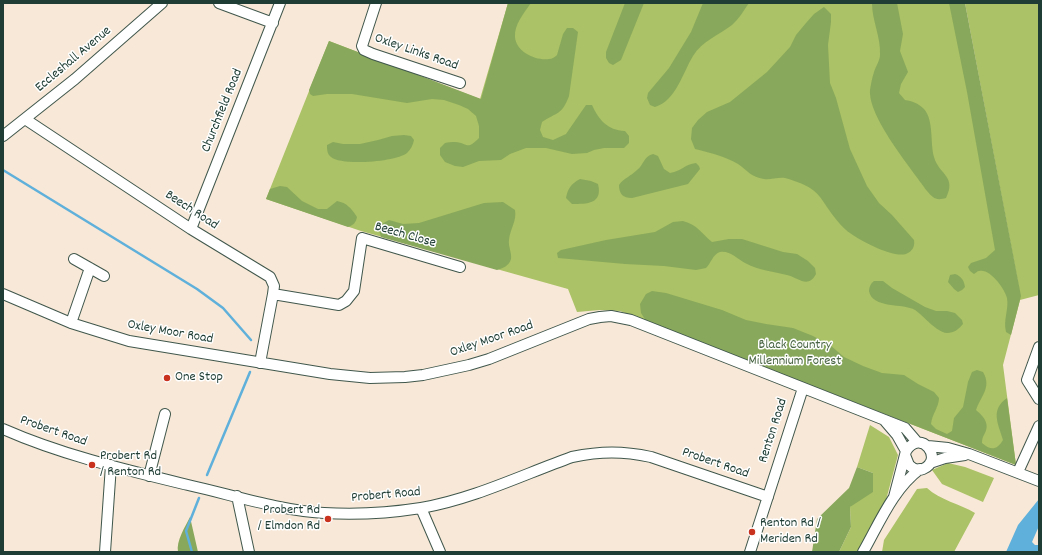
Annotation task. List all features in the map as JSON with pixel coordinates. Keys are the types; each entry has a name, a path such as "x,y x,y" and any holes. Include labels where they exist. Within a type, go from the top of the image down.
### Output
{"street":[{"name":"Eccleshall Avenue","path":"3,136 75,79 162,3"},
{"path":"219,3 273,23"},
{"name":"Churchfield Road","path":"192,229 280,3"},
{"name":"Oxley Links Road","path":"376,3 362,46 364,50 460,83"},
{"name":"Beech Road","path":"25,119 192,229 270,277 274,286 260,363"},
{"name":"Beech Close","path":"273,294 339,305 346,301 354,291 362,238 460,267"},
{"path":"74,259 104,276"},
{"path":"71,323 90,268"},
{"name":"Oxley Moor Road","path":"3,294 71,323 129,340 330,374 390,378 423,375 450,370 483,361 589,319 611,316 631,320 905,428 917,442"},
{"path":"1039,347 1027,380 1039,398"},
{"name":"Renton Road","path":"750,552 803,388"},
{"path":"149,476 165,414"},
{"name":"Oxley Moor Road","path":"884,420 897,435 905,453"},
{"path":"1018,472 1039,426"},
{"name":"Probert Road","path":"3,429 53,448 149,476 281,507 324,513 357,514 421,508 473,495 572,457 612,452 632,453 652,457 768,497"},
{"path":"894,497 905,453 911,445 917,442 928,446 948,448 969,454 1038,480"},
{"path":"928,446 932,454 930,463"},
{"path":"905,453 909,465 912,468 920,470"},
{"path":"863,552 894,497 907,481 930,463 945,458 969,454"},
{"path":"105,552 111,465"},
{"path":"237,496 249,552"},
{"path":"421,508 440,552"}],"green space":[{"path":"508,3 956,3 1019,288 965,3 1039,3 1039,295 1020,300 1003,365 1016,465 620,311 600,310 577,312 568,289 361,231 266,199 329,41 480,99"},
{"path":"508,3 531,3 516,28 515,37 519,47 533,57 538,59 553,58 557,55 563,34 567,28 573,28 578,32 569,96 561,110 542,122 540,130 543,137 553,140 566,134 586,105 592,105 604,123 613,129 625,131 629,136 629,143 624,148 604,148 587,153 572,154 546,148 526,148 510,154 501,160 479,161 463,167 455,166 445,162 440,155 440,148 445,143 449,142 469,145 479,138 479,126 476,116 468,109 444,100 432,99 407,103 352,94 327,94 313,96 310,94 309,90 329,41 481,99"},
{"path":"625,3 644,3 621,60 613,65 609,63 606,58 606,52"},
{"path":"703,3 749,3 732,25 701,46 693,56 674,92 668,99 655,107 650,105 647,98 648,93 669,68 691,32"},
{"path":"872,3 897,3 903,34 900,51 908,72 901,84 899,93 905,100 919,105 927,114 931,125 934,157 936,163 948,180 949,191 946,198 935,198 927,191 901,156 883,128 871,101 870,90 873,74 880,57 880,48 873,16"},
{"path":"949,3 965,3 1021,296 1011,335 1006,332 1005,327 1007,307 1006,294 996,280 988,273 978,271 974,274 968,267 971,263 986,258 995,250 967,92"},
{"path":"824,7 831,14 828,45 830,83 836,98 850,149 867,186 879,203 914,240 913,248 906,254 893,254 885,251 848,232 814,191 798,182 785,178 766,179 756,177 738,164 728,159 695,149 691,139 692,128 698,120 707,112 730,102 767,72 790,47 796,35 806,23 814,14"},
{"path":"392,136 411,136 414,140 412,147 407,153 392,159 369,162 337,160 331,157 328,151 327,145 333,142 343,144 360,144"},
{"path":"653,154 658,156 664,169 670,173 696,163 700,169 688,184 632,198 624,196 620,191 619,185 639,168 647,157"},
{"path":"580,179 598,184 598,196 592,202 572,204 566,198 570,187"},
{"path":"280,186 287,187 302,201 318,209 327,209 337,201 344,203 355,214 357,217 356,220 348,227 266,199 270,189"},
{"path":"503,202 515,210 515,218 509,240 511,259 507,265 497,270 381,237 379,230 380,225 389,220 403,224 419,223 484,203"},
{"path":"683,221 696,227 712,242 729,239 742,239 783,252 797,254 808,261 815,268 816,274 810,281 806,282 787,275 756,268 727,252 718,253 706,268 696,270 664,266 558,258 557,253 561,250 606,240 655,232 673,222"},
{"path":"955,274 962,279 965,287 958,292 948,282 950,275"},
{"path":"874,281 883,281 892,288 925,307 936,311 955,313 962,320 963,324 958,329 950,333 943,332 934,327 915,310 876,301 871,297 869,291 870,285"},
{"name":"Black Country Millennium Forest","path":"652,291 666,293 722,310 746,320 793,328 830,345 844,357 863,366 882,373 904,375 934,392 939,398 931,424 936,429 947,434 952,431 954,418 963,407 968,382 972,372 977,370 983,372 986,387 976,410 983,417 987,426 982,443 988,447 994,448 1003,440 997,412 998,407 1007,398 1016,465 646,321 641,313 640,304 646,294"},
{"path":"870,425 889,437 898,455 886,500 857,552 839,552 851,527 850,507 873,473 857,467"},
{"path":"948,463 965,467 994,478 983,502 942,484 932,470"},
{"path":"857,467 873,473 873,492 850,507 851,527 839,552 812,552 817,519 849,488"},
{"path":"927,488 938,496 975,513 954,552 882,552 884,540 917,489"},
{"path":"190,517 198,552 178,552 178,543"}],"water":[{"path":"1039,499 1039,526 1032,542 1035,545 1039,545 1039,552 1006,552 1018,525"}],"waterway":[{"path":"3,170 197,289 223,308 251,340"},
{"path":"207,475 250,372"},
{"path":"192,552 186,531 199,498"}],"place":[{"name":"One Stop","path":"167,378"},
{"name":"Probert Rd / Renton Rd","path":"92,465"},
{"name":"Probert Rd / Elmdon Rd","path":"328,519"},
{"name":"Renton Rd / Meriden Rd","path":"752,532"}]}
